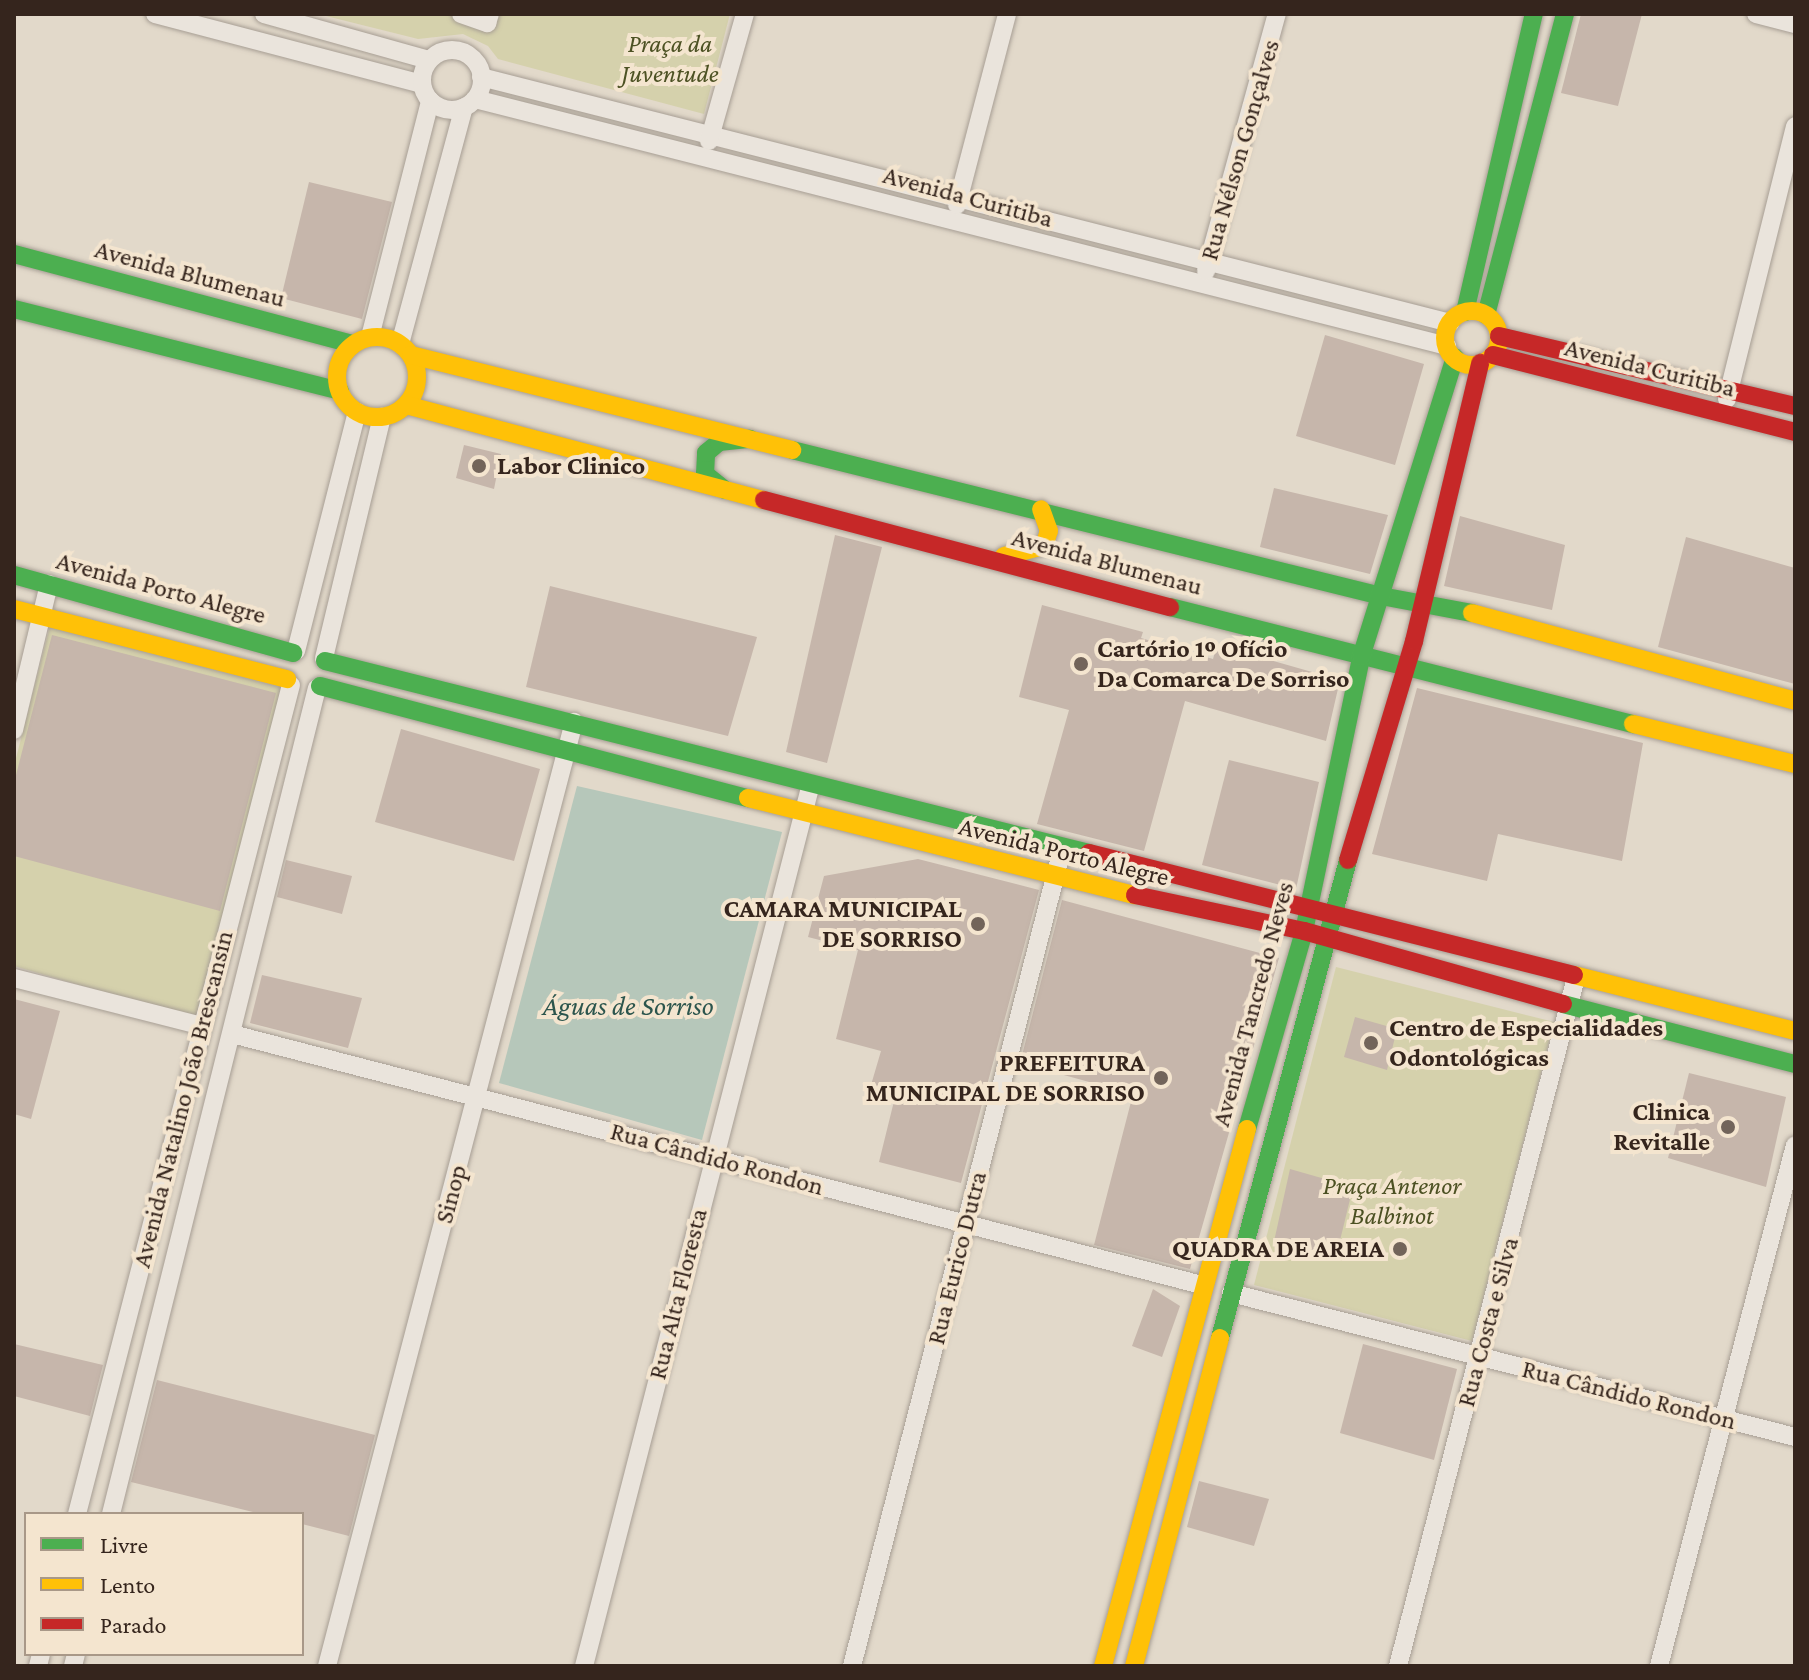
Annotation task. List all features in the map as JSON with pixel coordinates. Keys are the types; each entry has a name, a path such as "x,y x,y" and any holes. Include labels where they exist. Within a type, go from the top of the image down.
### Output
{"street":[{"path":"155,14 202,20 422,84"},
{"path":"264,14 429,60 457,50 475,61 481,77 470,103 405,349 417,381 406,405 382,417 357,412 340,391 339,364 362,341 430,101"},
{"path":"461,14 487,23 490,14"},
{"path":"706,156 745,14"},
{"path":"953,219 1007,14"},
{"name":"Rua Nélson Gonçalves","path":"1202,286 1277,14"},
{"path":"1486,315 1457,318 1534,14"},
{"path":"1499,336 1486,315 1565,14"},
{"path":"1756,14 1795,24"},
{"path":"429,60 422,84 430,101 442,109 470,103"},
{"name":"Avenida Curitiba","path":"481,77 712,131 1209,262 1457,318"},
{"name":"Avenida Curitiba","path":"470,103 706,156 1451,352 1724,413 1795,432"},
{"path":"1724,413 1795,126"},
{"name":"Avenida Blumenau","path":"14,254 362,341"},
{"path":"14,309 340,391"},
{"name":"Avenida Tancredo Neves","path":"1103,1666 1202,1285 1306,922 1361,657 1451,352 1457,318"},
{"name":"Avenida Curitiba","path":"1499,336 1795,406"},
{"name":"Avenida Tancredo Neves","path":"1134,1666 1328,928 1423,599 1486,359 1499,336"},
{"path":"362,341 405,349"},
{"name":"Avenida Blumenau","path":"405,349 1381,596 1423,599 1795,701"},
{"name":"Avenida Blumenau","path":"406,405 1402,668 1795,764"},
{"path":"14,609 289,682 357,412"},
{"path":"319,687 382,417"},
{"path":"725,490 705,474 706,453 719,442 765,438"},
{"path":"984,556 1039,551 1049,531 1041,509"},
{"name":"Avenida Porto Alegre","path":"14,575 295,652 314,650 324,660 1062,850 1184,878 1306,922 1312,938 1328,928 1576,977 1795,1031"},
{"path":"14,730 49,584"},
{"name":"Avenida Porto Alegre","path":"289,682 567,745 803,815 1178,906 1306,922 1321,910 1328,928"},
{"name":"Avenida Natalino João Brescansin","path":"78,1512 289,682"},
{"name":"Avenida Natalino João Brescansin","path":"112,1512 319,687"},
{"name":"Sinop","path":"327,1666 574,722"},
{"name":"Rua Alta Floresta","path":"584,1666 712,1158 811,784"},
{"name":"Rua Eurico Dutra","path":"852,1666 1062,850"},
{"path":"1178,906 1184,878"},
{"name":"Avenida Porto Alegre","path":"1328,928 1570,1008 1795,1064"},
{"name":"Rua Costa e Silva","path":"1398,1666 1576,977"},
{"path":"14,978 202,1026"},
{"name":"Rua Cândido Rondon","path":"232,1034 1202,1285"},
{"path":"184,1095 214,1103"},
{"path":"1659,1666 1795,1145"},
{"name":"Rua Cândido Rondon","path":"1231,1293 1795,1437"}],"green space":[{"name":"Praça da Juventude","path":"318,14 730,14 704,114 498,59 488,46 463,34 418,39"},
{"path":"50,626 283,688 196,1019 14,966 14,766"},
{"name":"Praça Antenor Balbinot","path":"1336,967 1554,1022 1472,1341 1254,1285"}],"water":[{"name":"Águas de Sorriso","path":"577,786 782,832 702,1140 499,1083"}],"building":[{"path":"1581,14 1642,14 1618,106 1561,93"},
{"path":"309,182 392,202 362,319 281,298"},
{"path":"1325,335 1424,364 1395,465 1296,436"},
{"name":"Labor Clinico","path":"464,445 501,454 494,489 456,478"},
{"path":"1274,488 1388,515 1370,574 1260,547"},
{"path":"1460,516 1565,545 1552,610 1444,586"},
{"path":"835,535 882,547 827,763 786,752"},
{"path":"1686,537 1795,568 1795,684 1658,647"},
{"path":"550,586 757,637 728,736 526,687"},
{"path":"1042,605 1143,632 1141,638 1213,659 1217,645 1340,680 1326,741 1185,701 1144,851 1037,824 1069,710 1019,697"},
{"path":"52,635 276,693 220,911 14,856 14,783"},
{"path":"1417,688 1643,743 1622,861 1498,834 1487,881 1372,854"},
{"path":"401,729 540,769 514,861 375,822"},
{"path":"1229,760 1319,782 1296,889 1202,865"},
{"path":"918,859 1039,890 961,1183 879,1162 896,1093 871,1085 881,1051 836,1039 858,950 808,937 824,876"},
{"path":"286,860 352,876 342,914 277,897"},
{"name":"PREFEITURA MUNICIPAL DE SORRISO","path":"1062,900 1279,958 1190,1269 1094,1245 1133,1094 1020,1063"},
{"path":"262,975 362,998 348,1048 250,1023"},
{"path":"14,999 60,1011 31,1119 14,1114"},
{"name":"Centro de Especialidades Odontológicas","path":"1355,1017 1397,1029 1387,1070 1344,1057"},
{"name":"Clinica Revitalle","path":"1689,1073 1786,1097 1766,1187 1668,1158"},
{"path":"1290,1169 1353,1187 1335,1261 1273,1246"},
{"path":"1153,1289 1180,1306 1162,1357 1132,1346"},
{"path":"14,1344 103,1365 90,1416 14,1396"},
{"path":"1363,1344 1457,1369 1434,1460 1340,1433"},
{"path":"157,1380 375,1435 349,1536 304,1525 304,1512 253,1512 131,1482"},
{"path":"1199,1481 1269,1499 1254,1546 1187,1527"}],"traffic: fast":[{"path":"1465,312 1534,14"},
{"path":"1486,315 1565,14"},
{"path":"14,254 353,344"},
{"path":"14,309 340,391"},
{"path":"1247,1129 1304,931 1361,657 1455,357"},
{"path":"725,490 705,474 706,453 719,442 750,439"},
{"path":"792,450 1381,596 1472,613"},
{"path":"14,575 293,653"},
{"path":"1170,607 1633,724"},
{"path":"325,661 1089,853"},
{"path":"320,686 748,798"},
{"path":"1220,1338 1348,860"},
{"path":"1563,1004 1795,1064"}],"traffic: slow":[{"path":"1472,311 1491,319 1499,338 1491,357 1472,365 1453,357 1445,338 1453,319 1472,311"},
{"path":"377,337 392,340 405,349 414,362 417,377 414,392 405,405 392,414 377,417 362,414 349,405 340,392 337,377 340,362 349,349 362,340 377,337"},
{"path":"411,355 792,450"},
{"path":"406,405 764,500"},
{"path":"1004,556 1044,546 1049,531 1041,509"},
{"path":"14,609 287,679"},
{"path":"1472,613 1795,701"},
{"path":"1633,724 1795,764"},
{"path":"748,798 1135,895"},
{"path":"1574,975 1795,1031"},
{"path":"1103,1666 1247,1129"},
{"path":"1134,1666 1220,1338"}],"traffic: jam":[{"path":"1499,336 1795,406"},
{"path":"1493,355 1795,432"},
{"path":"1348,860 1414,641 1480,363"},
{"path":"764,500 1170,607"},
{"path":"1089,853 1574,975"},
{"path":"1135,895 1304,931 1563,1004"}],"place":[{"name":"Labor Clinico","path":"479,466"},
{"name":"Cartório 1º Ofício Da Comarca De Sorriso","path":"1081,664"},
{"name":"CAMARA MUNICIPAL DE SORRISO","path":"978,924"},
{"name":"Centro de Especialidades Odontológicas","path":"1371,1043"},
{"name":"PREFEITURA MUNICIPAL DE SORRISO","path":"1161,1078"},
{"name":"Clinica Revitalle","path":"1728,1127"},
{"name":"QUADRA DE AREIA","path":"1400,1249"}]}
